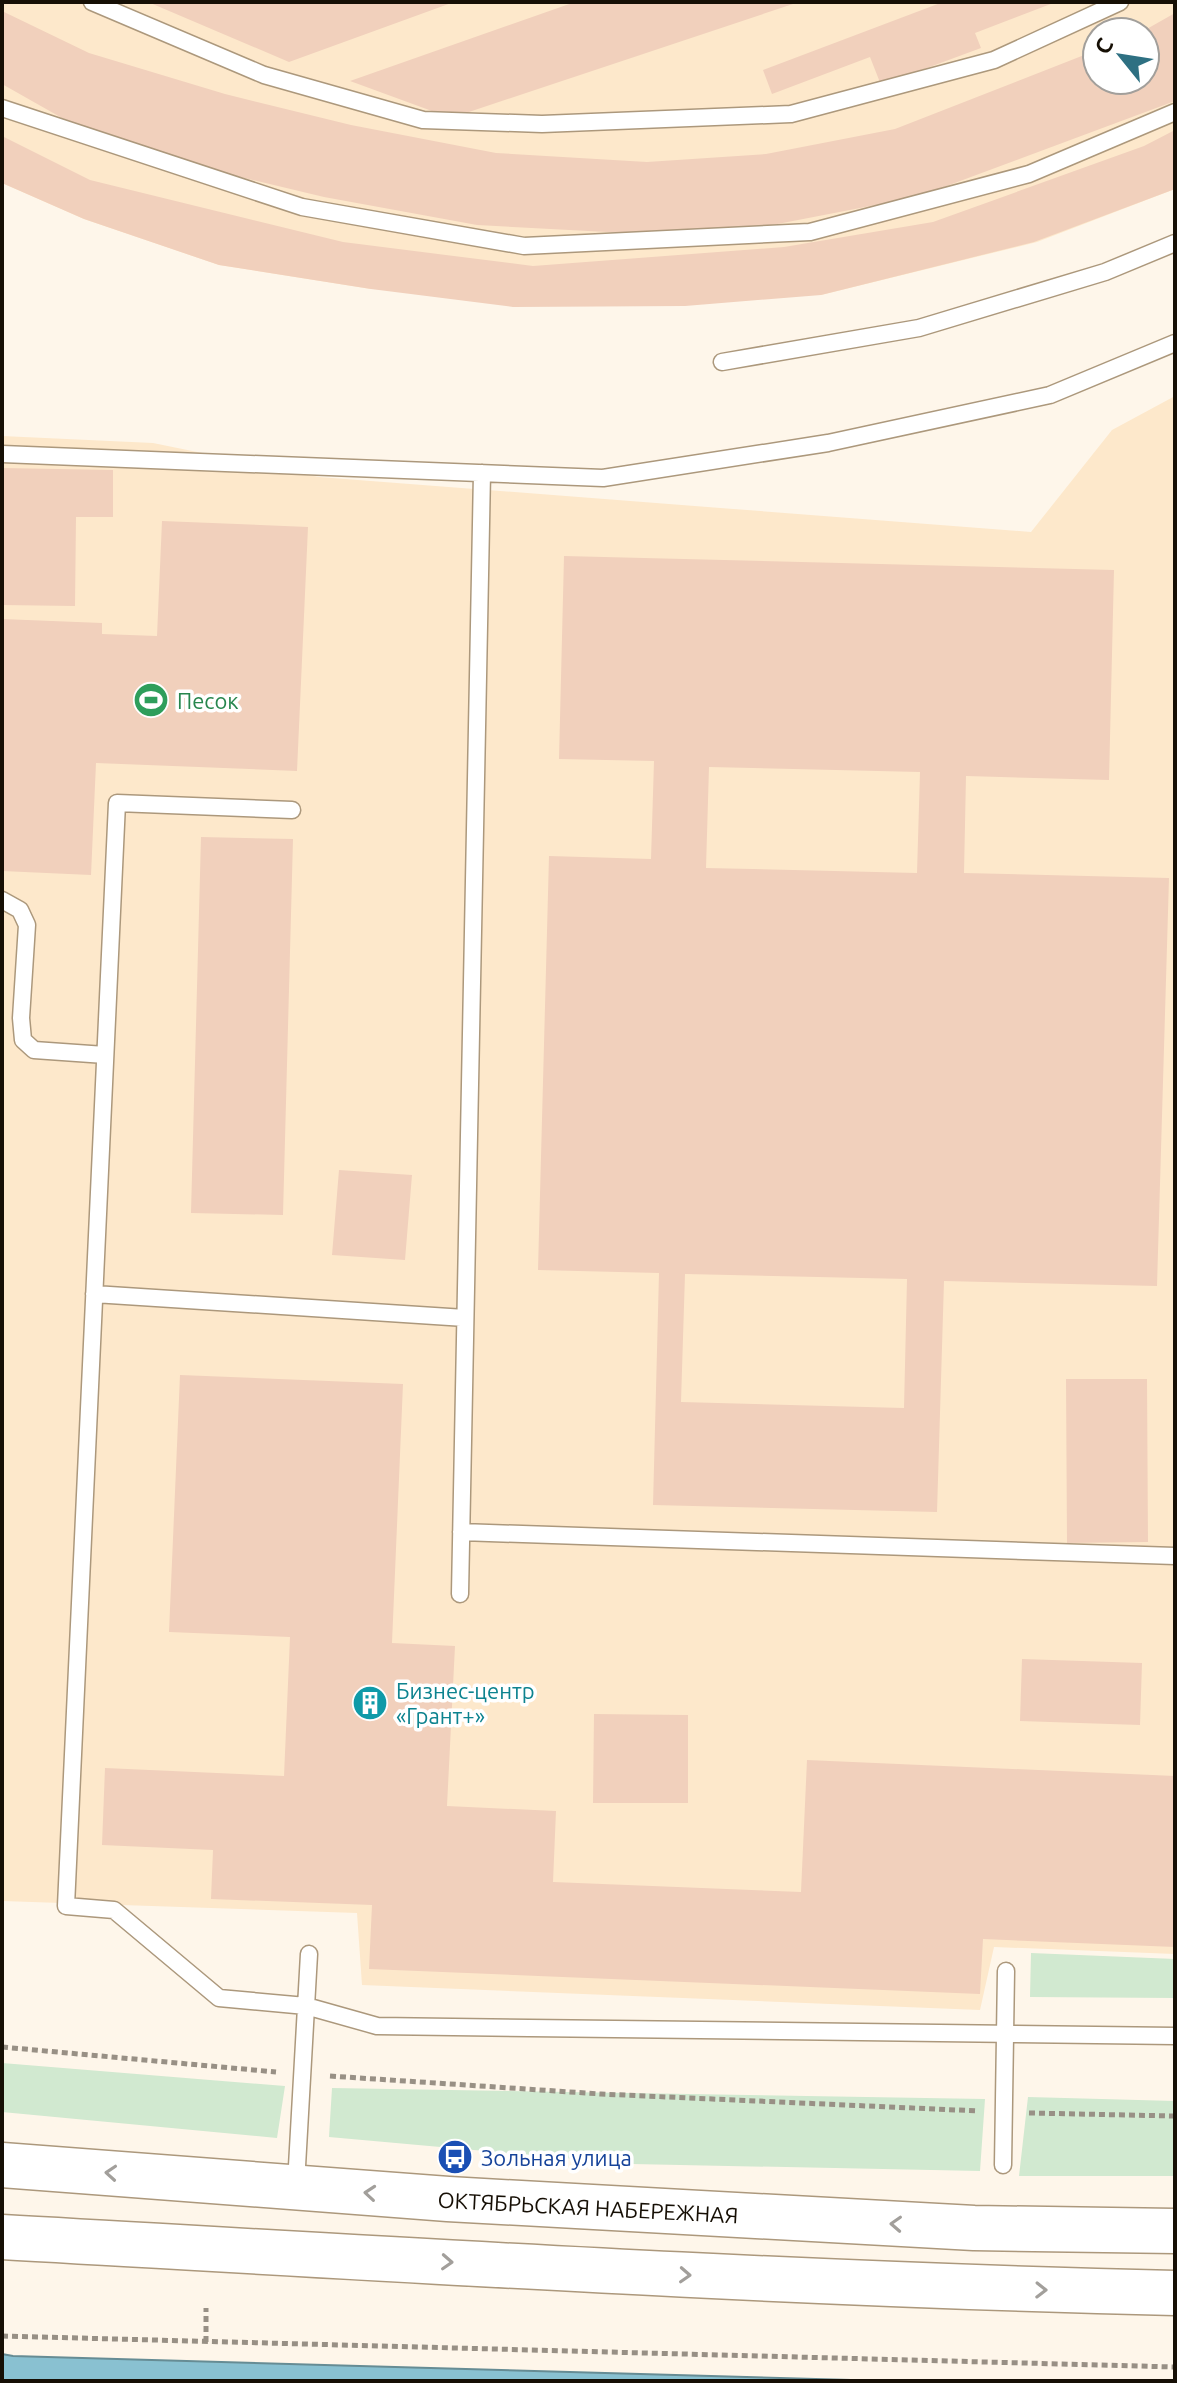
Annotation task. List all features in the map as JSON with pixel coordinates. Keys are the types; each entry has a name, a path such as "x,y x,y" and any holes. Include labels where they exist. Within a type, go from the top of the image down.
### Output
{"main road":[{"name":"ОКТЯБРЬСКАЯ НАБЕРЕЖНАЯ","path":"2,2165 448,2199 974,2228 1175,2231"},
{"path":"2,2237 726,2277 963,2288 1175,2293"}],"lane":[{"path":"92,2 264,75 423,120 542,124 791,114 994,60 1120,2"},
{"path":"2,108 302,207 524,246 810,232 1029,174 1175,112"},
{"path":"722,362 919,328 1105,272 1175,243"},
{"path":"2,454 603,478 828,443 1050,395 1175,343"},
{"path":"460,1594 482,473"},
{"path":"292,810 117,803 66,1906 114,1910 219,1998 306,2006 377,2026 1175,2036"},
{"path":"2,900 20,910 27,925 21,1018 23,1040 34,1050 105,1055"},
{"path":"94,1294 465,1318"},
{"path":"461,1532 1175,1556"},
{"path":"295,2187 309,1954"},
{"path":"1003,2165 1006,1971"}],"path":[{"path":"2,2047 302,2074 601,2094 1004,2113 1175,2116"},
{"path":"206,2308 206,2342"},
{"path":"2,2336 1175,2367"}],"shaded area":[{"path":"2,2 1175,2 1175,189 1037,242 821,295 371,289 219,265 84,219 2,183"},
{"path":"1175,396 1175,1954 994,1947 980,2010 362,1985 357,1913 2,1901 2,436 153,443 319,477 1031,532 1112,430"}],"green space":[{"path":"1031,1953 1175,1959 1175,1998 1030,1997"},
{"path":"2,2063 285,2086 277,2138 2,2112"},
{"path":"332,2088 985,2099 980,2171 632,2164 329,2137"},
{"path":"1028,2097 1175,2101 1175,2176 1019,2176"}],"water":[{"path":"2,2354 13,2356 887,2381 2,2381"}],"building":[{"path":"148,2 454,2 289,62"},
{"path":"575,2 796,3 451,118 350,81"},
{"path":"943,2 1056,2 975,33 981,48 881,85 870,57 772,94 763,70"},
{"path":"2,11 89,53 225,94 351,125 496,153 647,162 766,154 895,129 1081,56 1081,96 1161,96 1161,21 1175,13 1175,101 917,197 767,226 626,233 477,225 324,197 195,166 62,118 2,84"},
{"path":"1175,130 1175,189 1034,242 821,295 685,306 513,307 219,265 84,219 2,183 2,136 90,180 343,242 533,266 784,247 933,222 1144,146"},
{"path":"2,468 113,470 113,517 76,517 75,606 2,605"},
{"name":"Песок","path":"162,521 308,527 297,771 96,763 91,875 2,871 2,619 102,623 102,634 157,636"},
{"path":"564,556 1114,570 1109,780 966,776 964,873 1169,878 1157,1286 944,1281 937,1512 653,1505 659,1273 538,1270 549,856 651,859 654,761 559,759","holes":["709,767 920,772 917,873 706,868","685,1274 907,1279 904,1408 681,1402"]},
{"path":"201,837 293,839 283,1215 191,1213"},
{"path":"339,1170 412,1175 405,1260 332,1255"},
{"name":"Бизнес-центр «Грант+»","path":"180,1375 403,1384 392,1643 455,1646 447,1806 556,1811 553,1882 801,1892 807,1760 1175,1776 1175,1947 983,1939 980,1994 369,1969 372,1905 211,1899 213,1850 102,1845 105,1768 284,1776 290,1637 169,1632"},
{"path":"1066,1379 1147,1379 1148,1542 1067,1543"},
{"path":"1022,1659 1142,1663 1140,1725 1020,1721"},
{"path":"594,1714 688,1715 688,1803 593,1803"}],"place":[{"name":"Песок","path":"151,700"},
{"name":"Бизнес-центр «Грант+»","path":"370,1703"},
{"name":"Зольная улица","path":"455,2157"}]}
